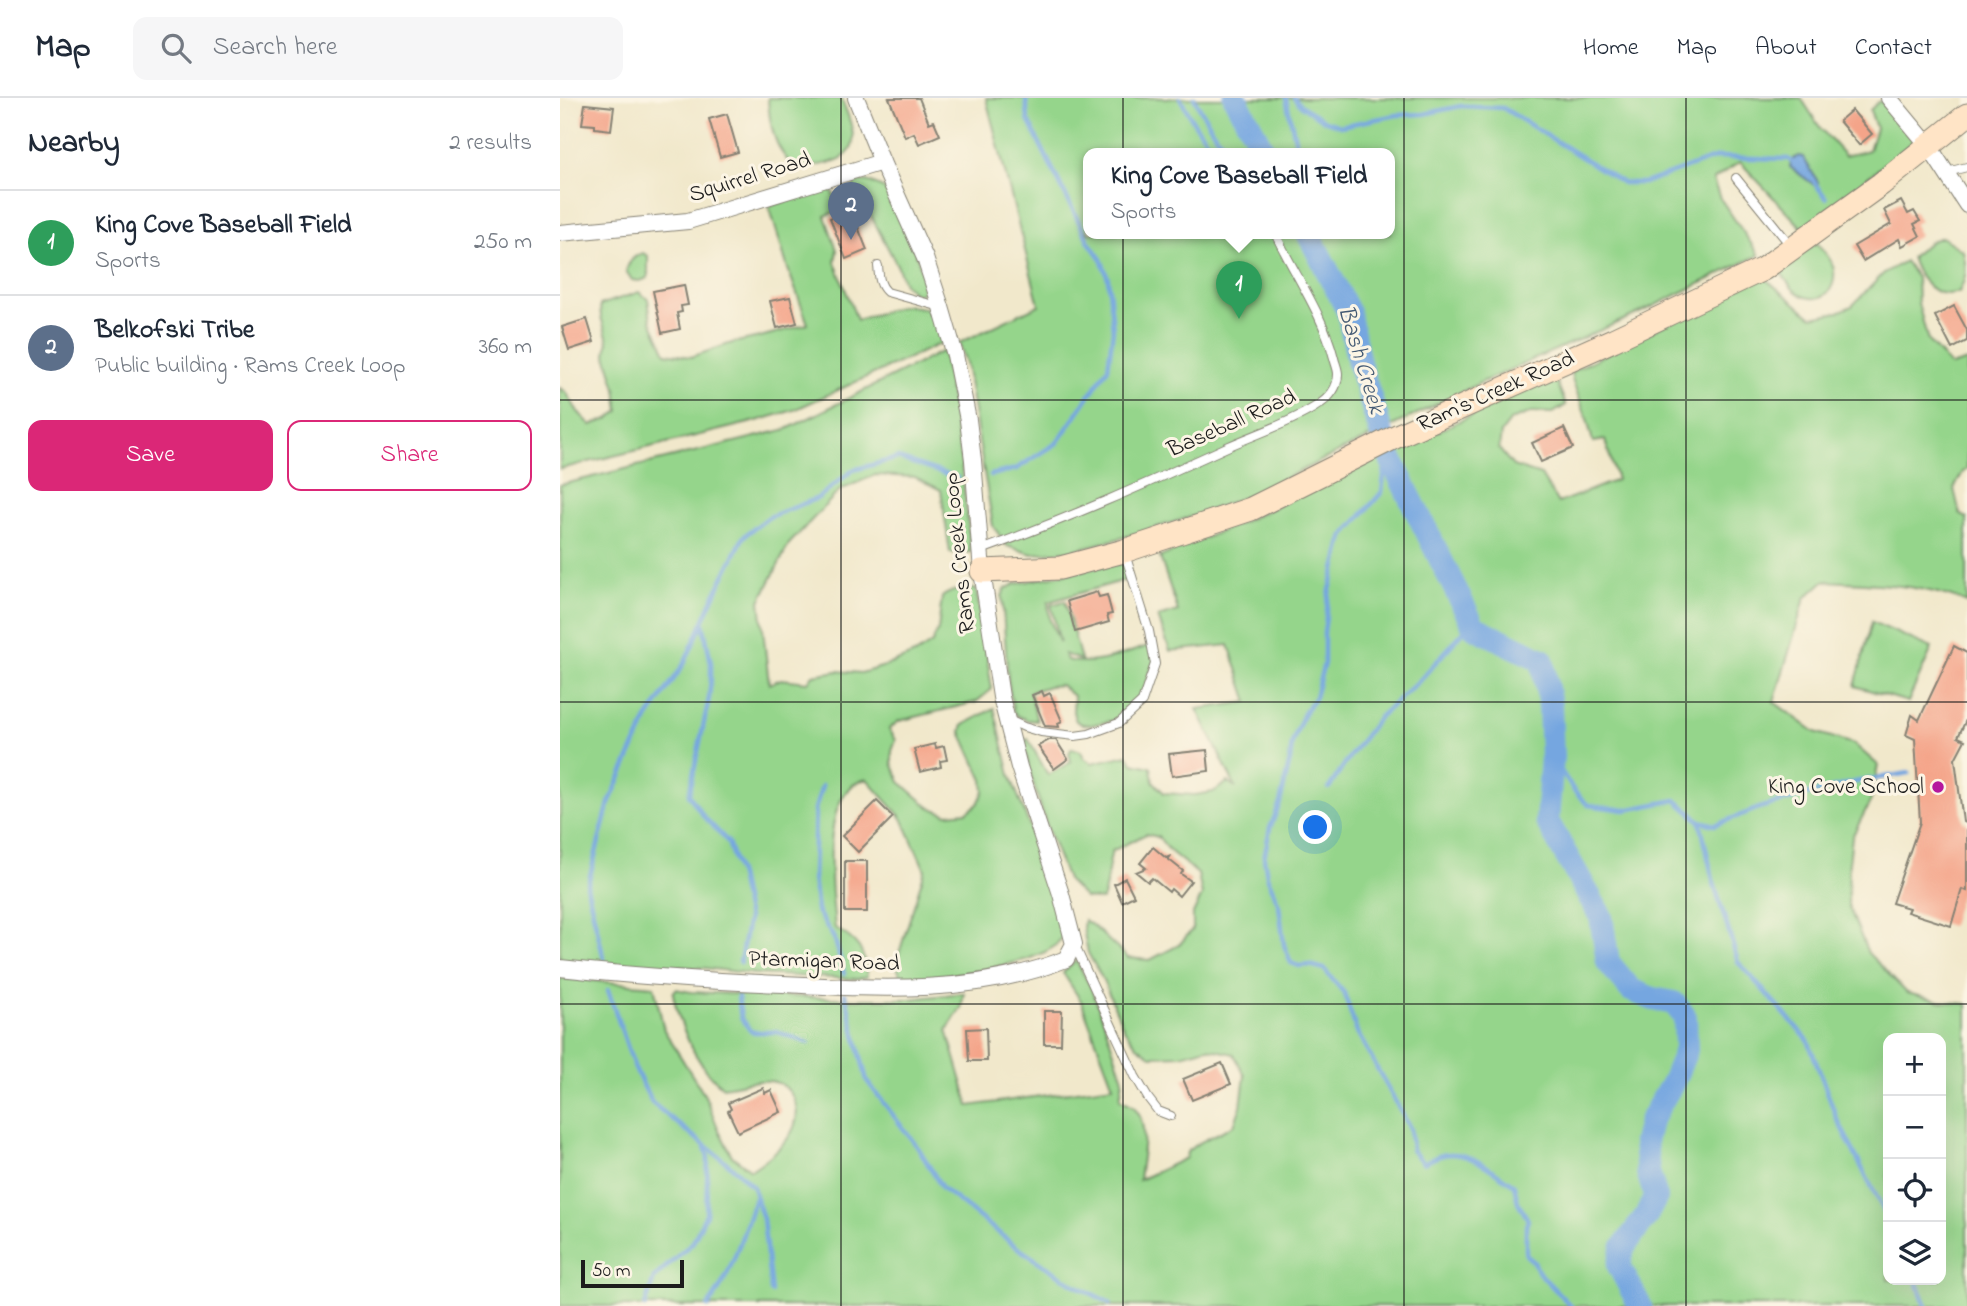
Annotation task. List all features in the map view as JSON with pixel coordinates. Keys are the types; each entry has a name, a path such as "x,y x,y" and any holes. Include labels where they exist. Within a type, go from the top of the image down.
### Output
{"street":[{"path":"856,98 882,162"},
{"path":"1889,98 1928,145 1967,205"},
{"name":"Ram's Creek Road","path":"981,561 1060,568 1124,551 1251,509 1367,450 1763,269 1881,184 1967,114"},
{"name":"Squirrel Road","path":"560,233 688,221 882,162"},
{"name":"Rams Creek Loop","path":"882,162 925,258 954,355 974,460 981,561 1001,697 1019,767 1061,894 1074,944"},
{"name":"Ptarmigan Road","path":"560,968 660,978 883,989 971,983 1025,973 1066,958 1074,944"}],"lane":[{"path":"1947,172 1967,167"},
{"path":"1736,178 1793,248"},
{"name":"Baseball Road","path":"981,561 1025,534 1297,417 1333,393 1338,375 1331,346 1317,312 1278,239"},
{"path":"877,265 880,281 887,292 941,307"},
{"path":"1007,719 1041,732 1075,736 1119,723 1142,702 1155,664 1149,631 1124,551"},
{"path":"1074,944 1135,1076 1158,1111 1171,1116"}],"green space":[{"path":"768,98 841,98 852,130 851,149 846,155 829,163 793,166 781,151 774,135"},
{"path":"986,98 1801,98 1821,129 1845,156 1869,150 1876,128 1870,110 1881,101 1915,140 1804,230 1740,162 1713,180 1720,198 1759,255 1637,314 1480,383 1257,492 1197,515 1069,551 1032,554 1007,546 993,526 966,363 959,343 1039,305"},
{"path":"867,181 885,189 904,226 917,256 923,283 922,293 916,294 904,284 870,214 851,189 856,183"},
{"path":"831,187 839,210 825,216 837,250 835,262 857,320 905,305 929,309 942,343 794,410 560,469 560,388 591,425 608,419 619,411 616,388 606,355 608,340 600,305 639,292 648,299 651,321 666,353 691,357 732,343 808,324 769,206"},
{"path":"1942,237 1963,251 1966,273 1959,292 1941,293 1929,287 1916,270 1911,257 1931,241"},
{"path":"1817,243 1833,266 1833,284 1824,295 1810,298 1794,290 1777,268"},
{"path":"643,253 648,256 648,278 632,280 627,268 634,258"},
{"path":"1905,261 1917,278 1918,303 1928,341 1951,366 1967,361 1967,469 1954,489 1960,514 1967,518 1967,603 1915,588 1824,581 1805,598 1774,702 1815,732 1854,744 1878,765 1871,800 1852,837 1849,863 1848,905 1868,953 1907,993 1967,1004 1967,1306 560,1306 560,978 654,986 664,1030 705,1096 732,1156 751,1170 779,1149 793,1130 796,1109 793,1097 783,1085 771,1081 723,1087 713,1079 698,1058 681,1023 673,993 676,989 691,992 853,999 910,999 964,993 961,1008 947,1030 969,1106 1113,1086 1081,1001 1063,973 1076,960 1090,986 1123,1079 1120,1099 1135,1108 1140,1115 1143,1143 1139,1180 1186,1158 1187,1152 1195,1145 1234,1125 1241,1106 1245,1076 1234,1054 1207,1048 1181,1055 1151,1056 1137,1046 1124,1029 1088,953 1083,928 1084,920 1128,958 1150,960 1179,945 1193,929 1193,914 1202,895 1198,874 1171,852 1158,837 1146,834 1112,851 1102,900 1085,898 1067,880 1047,827 1023,741 1028,739 1048,775 1071,762 1069,753 1072,748 1081,751 1084,758 1092,763 1127,755 1133,763 1151,767 1153,781 1164,793 1195,795 1213,792 1228,782 1236,788 1197,709 1248,702 1229,645 1170,651 1158,617 1178,611 1160,557 1236,525 1552,378 1556,380 1566,405 1553,413 1532,412 1511,420 1501,433 1499,449 1513,466 1541,475 1558,503 1617,480 1605,440 1593,442 1573,382 1571,373 1576,369 1762,276 1812,317 1852,306 1884,273"},
{"path":"943,351 960,453 971,552 950,553 941,490 915,477 875,475 840,490 789,544 760,601 769,684 781,679 808,682 813,675 837,671 861,673 917,653 932,643 938,630 942,597 962,589 976,589 992,689 976,702 899,721 889,729 896,740 892,763 900,782 929,807 947,814 967,812 978,804 984,791 983,780 961,732 963,725 994,708 1010,775 1063,923 1062,938 1055,946 1028,959 983,970 910,981 900,975 896,963 925,870 902,818 867,779 851,787 840,801 831,843 831,867 835,928 859,947 867,977 857,979 755,974 705,968 560,960 560,485 787,429"},
{"path":"1125,564 1129,579 1048,602 1050,620 1060,643 1051,605 1065,601 1081,660 1064,654 1067,660 1099,661 1151,645 1155,658 1143,692 1116,720 1091,725 1076,721 1073,712 1074,697 1061,685 1049,686 1030,692 1037,721 1017,716 1013,710 1008,680 1002,596 1005,589 1015,584"},
{"path":"1872,622 1932,648 1908,702 1855,686"}],"water":[{"path":"1798,156 1803,157 1818,182 1817,187 1790,167 1791,161"}],"building":[{"path":"889,98 919,98 929,123 934,121 940,135 919,144 914,133 905,137"},
{"path":"585,104 614,107 611,130 582,124"},
{"path":"1852,110 1872,134 1859,145 1839,121"},
{"path":"727,114 738,152 720,157 709,119"},
{"path":"1901,201 1908,214 1914,211 1920,221 1914,224 1920,236 1902,246 1899,239 1863,261 1854,246 1891,224 1884,210"},
{"path":"848,211 852,223 856,222 867,250 846,259 830,218"},
{"path":"684,285 688,305 681,306 682,312 677,313 680,329 662,333 653,291"},
{"path":"790,297 797,323 777,328 770,301"},
{"path":"1954,306 1967,330 1967,341 1952,349 1935,316"},
{"path":"587,319 594,342 569,350 562,327"},
{"path":"1564,428 1573,448 1541,462 1532,443"},
{"path":"1097,592 1099,597 1107,595 1112,614 1107,615 1109,622 1075,632 1067,601"},
{"name":"King Cove School","path":"1954,646 1967,653 1967,718 1958,737 1965,740 1955,759 1963,822 1967,823 1967,891 1962,889 1951,926 1907,912 1909,908 1892,903 1920,822 1915,739 1906,735 1912,715 1919,720"},
{"path":"1042,691 1044,696 1050,693 1062,721 1058,723 1059,727 1045,726 1032,695"},
{"path":"1049,740 1056,740 1068,759 1054,769 1038,746"},
{"path":"935,744 936,748 944,746 947,760 940,761 941,767 920,772 914,749"},
{"path":"1207,750 1209,771 1172,776 1169,754"},
{"path":"877,801 893,817 858,852 842,836"},
{"path":"1153,847 1166,858 1171,856 1168,859 1191,881 1179,896 1171,889 1169,892 1152,878 1148,882 1136,872 1146,868 1140,863"},
{"path":"845,861 867,861 867,912 845,912"},
{"path":"1125,878 1134,896 1122,902 1114,884"},
{"path":"1044,1011 1062,1011 1061,1044 1044,1044"},
{"path":"986,1028 987,1061 969,1061 967,1029"},
{"path":"1222,1063 1231,1084 1192,1100 1183,1079"},
{"path":"763,1088 765,1093 771,1090 781,1112 738,1132 728,1111 731,1109 728,1103"}],"waterway":[{"path":"1026,98 1028,120 1083,230"},
{"path":"1180,98 1212,148"},
{"path":"1194,98 1216,136 1229,148"},
{"name":"Bash Creek","path":"1235,98 1262,148"},
{"path":"1286,98 1297,148"},
{"path":"1294,98 1323,120 1340,126 1461,106 1503,108 1623,183 1644,183 1717,157 1788,159 1795,164"},
{"path":"1814,182 1826,198"},
{"path":"991,475 1016,469 1057,443 1108,368 1113,330 1108,278 1101,259 1088,239"},
{"path":"1311,239 1348,311 1359,363 1387,451 1474,627 1542,660 1550,705 1552,757 1547,821 1601,917 1608,962 1631,990 1653,999 1674,1003 1685,1017 1686,1050 1673,1082 1650,1121 1645,1142 1648,1172 1656,1197 1623,1248 1619,1266 1640,1306"},
{"path":"1387,451 1382,492 1343,537 1329,594 1324,632 1324,663 1315,697 1304,713 1292,743 1280,803 1270,828 1264,858 1267,876 1279,905 1284,945 1291,963 1324,969 1344,993 1357,1032 1410,1128 1412,1150 1423,1163 1449,1154 1469,1158 1514,1185 1518,1202 1528,1220 1526,1255 1534,1262 1539,1273 1571,1306"},
{"path":"604,959 587,887 609,803 647,719 684,664 744,536 769,517 818,498 853,470 898,458 957,478"},
{"path":"1329,788 1378,718 1419,681 1472,622"},
{"path":"703,623 711,663 711,678 689,795 704,817 728,842 739,876 748,919 740,962"},
{"path":"1552,757 1574,791 1588,805 1625,810 1676,800 1700,821 1715,825 1762,807 1855,782 1909,773"},
{"path":"822,786 815,809 813,878 817,911 835,940 844,974"},
{"path":"1700,821 1713,880 1738,962 1808,1040 1837,1119 1883,1209"},
{"path":"608,990 635,1069 652,1103 753,1187 763,1219 771,1292"},
{"path":"845,994 867,1081 919,1149 942,1188 1018,1248 1073,1284 1110,1303"},
{"path":"738,997 741,1018 752,1032 778,1032 808,1043"},
{"path":"645,1306 654,1278 693,1242 706,1214 708,1158 705,1147"},
{"path":"708,1306 730,1268 755,1198"},
{"path":"1918,1285 1926,1306"}],"place":[{"name":"Belkofski Tribe","path":"851,240"},
{"name":"King Cove Baseball Field","path":"1239,319"},
{"name":"King Cove School","path":"1938,787"}]}
